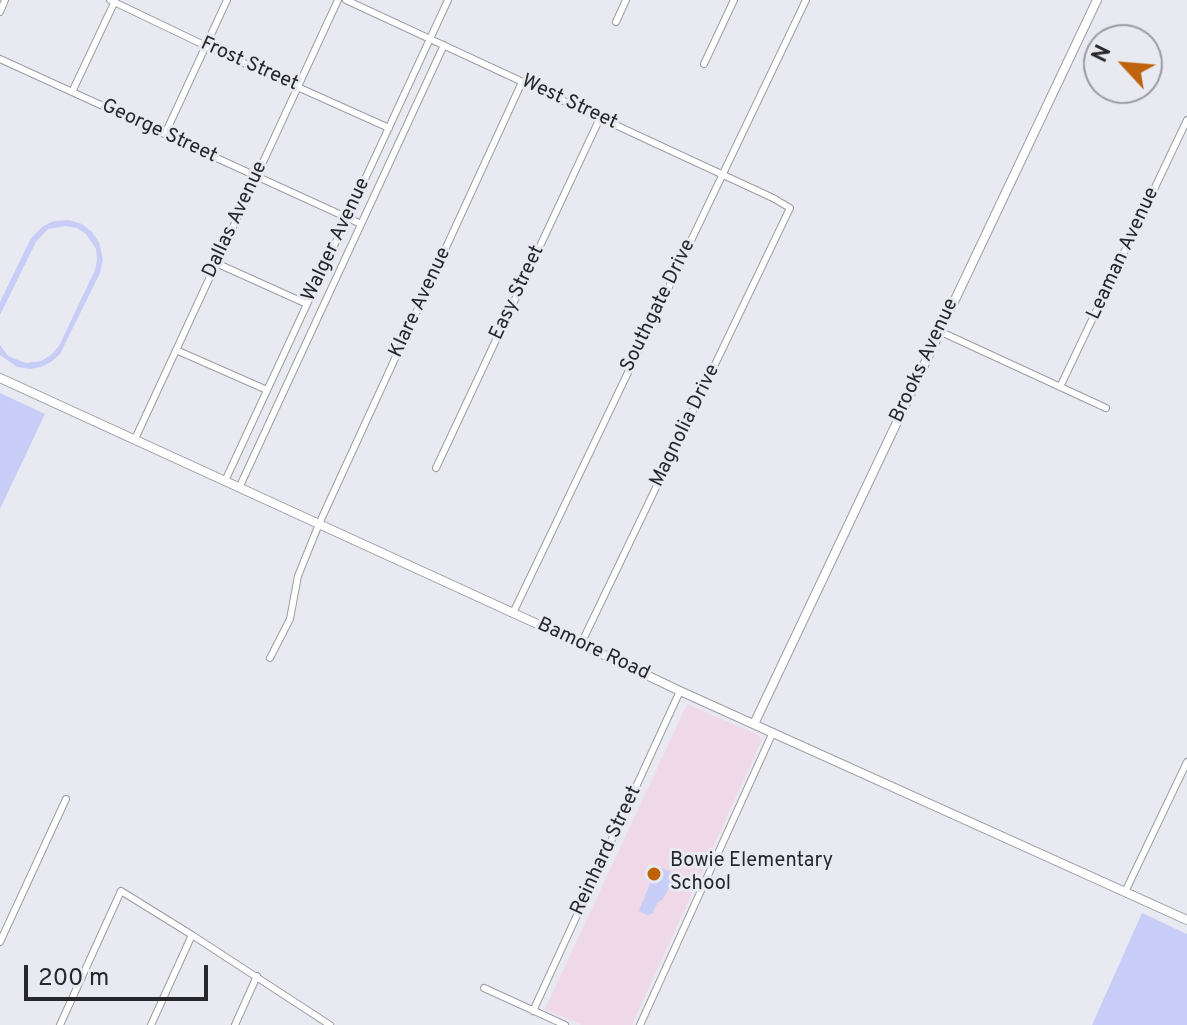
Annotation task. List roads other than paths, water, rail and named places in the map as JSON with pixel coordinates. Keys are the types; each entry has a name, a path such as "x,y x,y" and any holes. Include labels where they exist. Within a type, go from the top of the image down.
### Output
{"street":[{"path":"0,12 5,0"},
{"path":"165,134 227,0"},
{"name":"Dallas Avenue","path":"135,439 338,0"},
{"name":"West Street","path":"346,0 790,208"},
{"name":"Walger Avenue","path":"225,481 448,0"},
{"path":"616,22 626,0"},
{"path":"704,64 734,0"},
{"name":"Southgate Drive","path":"513,613 806,0"},
{"name":"Brooks Avenue","path":"754,724 1097,0"},
{"path":"72,92 113,1"},
{"name":"Frost Street","path":"113,1 389,128"},
{"name":"Walger Avenue","path":"239,488 444,45"},
{"name":"George Street","path":"0,59 361,224"},
{"name":"Klare Avenue","path":"270,658 290,619 298,576 319,524 522,82"},
{"name":"Easy Street","path":"436,468 600,118"},
{"name":"Leaman Avenue","path":"1060,387 1187,120"},
{"name":"Magnolia Drive","path":"581,644 790,208"},
{"path":"216,263 307,304"},
{"path":"939,331 1106,408"},
{"path":"176,350 267,390"},
{"name":"Bamore Road","path":"0,378 1187,920"},
{"name":"Reinhard Street","path":"533,1011 680,691"},
{"path":"640,1025 773,732"},
{"path":"1125,892 1187,762"},
{"path":"0,942 66,799"},
{"path":"60,1025 121,891 257,976 318,1021 330,1025"},
{"path":"151,1025 192,935"},
{"path":"235,1025 257,976"},
{"path":"484,988 565,1025"}],"place":[{"name":"Bowie Elementary School","path":"654,874"}]}
